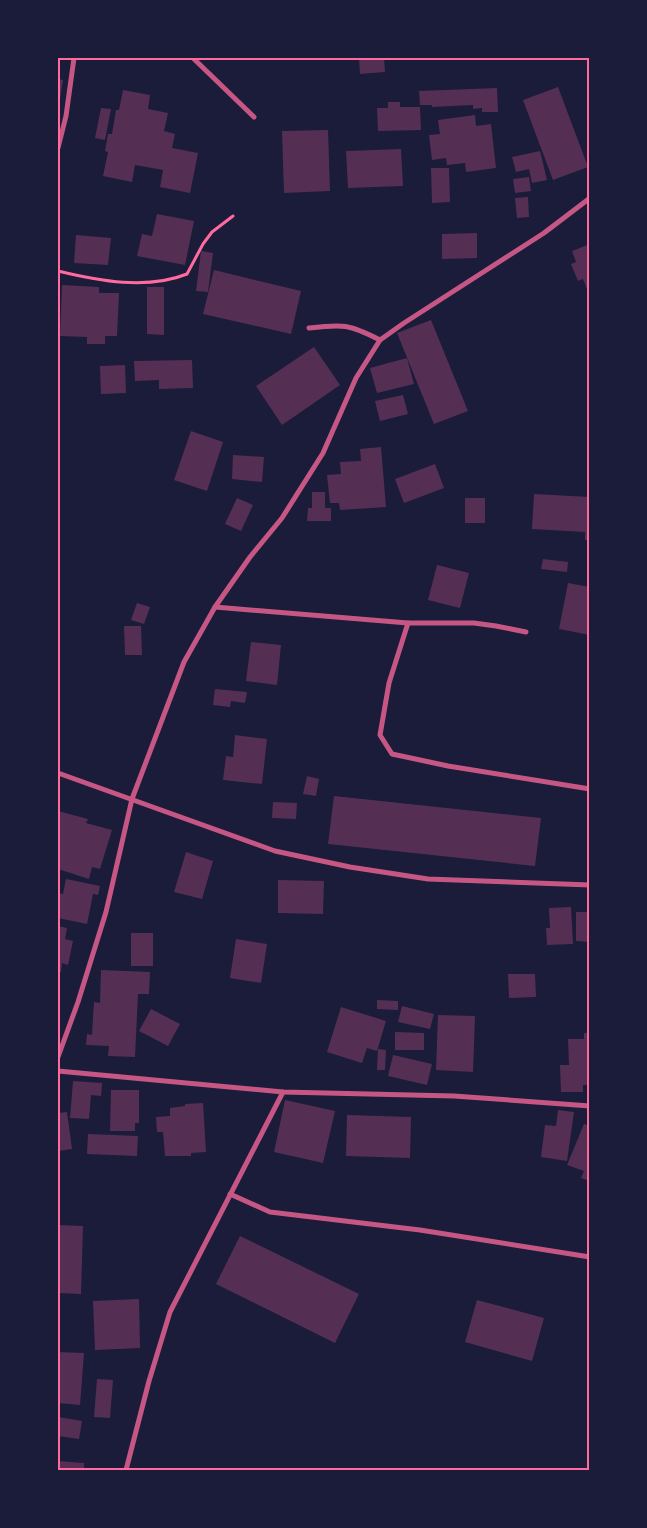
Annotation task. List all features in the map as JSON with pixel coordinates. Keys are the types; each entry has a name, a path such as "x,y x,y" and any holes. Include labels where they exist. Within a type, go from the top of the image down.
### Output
{"street":[{"path":"58,148 66,116 74,58"},
{"path":"193,58 254,117"},
{"path":"58,1058 78,1002 106,912 132,799 184,662 215,607 250,556 282,518 323,453 356,378 380,340 404,322 544,233 590,198"},
{"path":"310,328 340,325 359,329 380,340"},
{"path":"215,607 408,623 474,624 526,632"},
{"path":"408,623 389,683 380,735 392,754 448,766 590,788"},
{"path":"58,774 275,851 350,867 428,879 590,884"},
{"path":"58,1071 283,1092 454,1096 590,1106"},
{"path":"126,1470 149,1381 170,1312 283,1092"},
{"path":"230,1194 270,1212 420,1230 590,1257"}],"path":[{"path":"58,270 94,280 140,282 172,280 188,274 203,244 212,232 233,216"}],"building":[{"path":"359,58 384,58 385,72 360,74"},
{"path":"58,79 63,80 59,106 58,106"},
{"path":"558,87 588,167 553,180 523,100"},
{"path":"497,88 498,112 482,112 482,108 473,109 473,105 432,107 432,105 420,105 419,91"},
{"path":"123,90 150,95 148,109 168,113 164,131 175,134 172,148 198,153 190,193 160,187 163,170 135,165 132,182 103,176 108,152 105,151 108,134 112,134 116,110 119,110"},
{"path":"388,102 400,102 400,107 420,107 421,130 378,131 377,108 388,108"},
{"path":"101,108 111,109 105,140 95,138"},
{"path":"475,115 476,126 491,124 496,168 466,172 465,163 447,165 446,158 432,160 429,135 440,134 438,120"},
{"path":"328,130 330,191 284,193 282,131"},
{"path":"401,149 403,186 348,188 346,151"},
{"path":"540,151 547,180 532,183 529,169 516,172 512,157"},
{"path":"431,168 449,168 450,202 432,203"},
{"path":"529,177 531,191 515,193 513,179"},
{"path":"528,197 529,217 517,218 515,198"},
{"path":"157,214 194,221 185,265 137,256 142,234 152,236"},
{"path":"477,233 477,258 442,259 442,234"},
{"path":"76,235 111,238 108,265 74,263"},
{"path":"590,244 589,294 583,279 578,281 571,264 576,262 572,251"},
{"path":"201,251 213,253 208,292 196,291"},
{"path":"214,270 301,291 291,334 203,314"},
{"path":"62,285 99,287 99,293 119,293 117,336 105,336 105,344 87,344 87,337 60,336"},
{"path":"147,287 164,287 164,335 147,334"},
{"path":"431,320 468,411 434,424 397,333"},
{"path":"314,347 340,385 282,425 256,386"},
{"path":"407,358 414,384 377,393 370,368"},
{"path":"192,360 193,388 159,389 159,380 135,381 134,361"},
{"path":"125,365 126,393 101,394 100,366"},
{"path":"403,395 408,414 380,421 375,401"},
{"path":"191,431 223,442 207,491 174,480"},
{"path":"381,447 386,507 340,510 339,503 330,503 327,475 341,474 340,462 361,461 360,449"},
{"path":"233,455 264,457 262,482 232,479"},
{"path":"435,464 444,488 404,503 395,479"},
{"path":"312,492 325,492 325,508 331,508 331,521 307,521 308,508 312,508"},
{"path":"534,494 590,497 590,540 585,540 585,532 532,529"},
{"path":"237,498 253,505 241,531 225,524"},
{"path":"465,498 485,498 485,523 465,523"},
{"path":"543,559 568,562 567,572 541,569"},
{"path":"437,565 469,573 460,608 428,600"},
{"path":"568,583 590,587 590,635 559,629"},
{"path":"137,603 150,607 144,624 131,620"},
{"path":"124,626 141,626 142,655 125,655"},
{"path":"251,642 281,645 277,685 246,681"},
{"path":"215,689 247,692 245,703 231,701 230,707 213,705"},
{"path":"235,735 267,739 262,784 223,780 226,756 233,757"},
{"path":"307,776 319,779 316,796 303,794"},
{"path":"334,796 541,818 535,866 328,844"},
{"path":"273,802 297,803 296,819 272,818"},
{"path":"58,811 88,819 86,823 112,830 100,869 92,867 89,879 58,869"},
{"path":"186,852 213,861 202,899 174,892"},
{"path":"66,879 100,886 98,895 93,894 87,924 58,918 58,893 63,894"},
{"path":"278,880 324,881 323,914 278,913"},
{"path":"571,907 573,944 547,945 546,928 550,928 549,908"},
{"path":"576,912 590,912 590,942 576,941"},
{"path":"58,926 67,928 65,939 73,941 68,965 62,963 61,972 58,972"},
{"path":"131,933 153,933 153,966 131,966"},
{"path":"236,939 267,944 261,983 230,978"},
{"path":"101,970 150,972 149,994 138,994 135,1057 108,1056 109,1046 86,1045 87,1034 92,1035 94,1002 100,1003"},
{"path":"508,974 535,974 536,997 509,998"},
{"path":"377,1000 398,1001 398,1010 377,1009"},
{"path":"402,1006 434,1014 430,1029 398,1022"},
{"path":"341,1007 386,1021 377,1051 367,1048 362,1063 327,1052"},
{"path":"151,1009 180,1024 168,1046 139,1031"},
{"path":"438,1015 475,1016 473,1072 436,1070"},
{"path":"395,1032 424,1033 424,1050 395,1050"},
{"path":"584,1033 590,1033 590,1085 583,1085 583,1092 561,1092 560,1065 569,1065 568,1039 584,1039"},
{"path":"378,1049 386,1050 385,1070 377,1070"},
{"path":"393,1055 432,1064 427,1085 388,1076"},
{"path":"73,1081 102,1083 101,1096 91,1095 89,1119 70,1118"},
{"path":"111,1090 139,1090 139,1123 135,1123 135,1131 110,1131"},
{"path":"285,1100 335,1111 323,1163 274,1152"},
{"path":"203,1103 206,1152 191,1153 191,1156 165,1156 163,1132 157,1132 156,1117 170,1116 170,1108 185,1106 185,1104"},
{"path":"558,1110 574,1112 567,1161 541,1157 545,1125 556,1126"},
{"path":"67,1112 72,1149 58,1151 58,1113"},
{"path":"347,1115 411,1117 410,1158 346,1156"},
{"path":"584,1124 590,1126 590,1181 581,1178 584,1171 567,1165"},
{"path":"88,1134 138,1136 137,1156 87,1154"},
{"path":"58,1225 83,1226 81,1294 58,1293"},
{"path":"240,1236 359,1294 335,1343 216,1284"},
{"path":"139,1299 140,1348 95,1350 93,1301"},
{"path":"477,1300 544,1318 532,1361 465,1342"},
{"path":"58,1352 84,1353 80,1405 58,1403"},
{"path":"97,1379 113,1380 110,1418 94,1417"},
{"path":"58,1417 82,1421 79,1439 58,1436"},
{"path":"58,1461 84,1463 84,1470 58,1470"}]}
